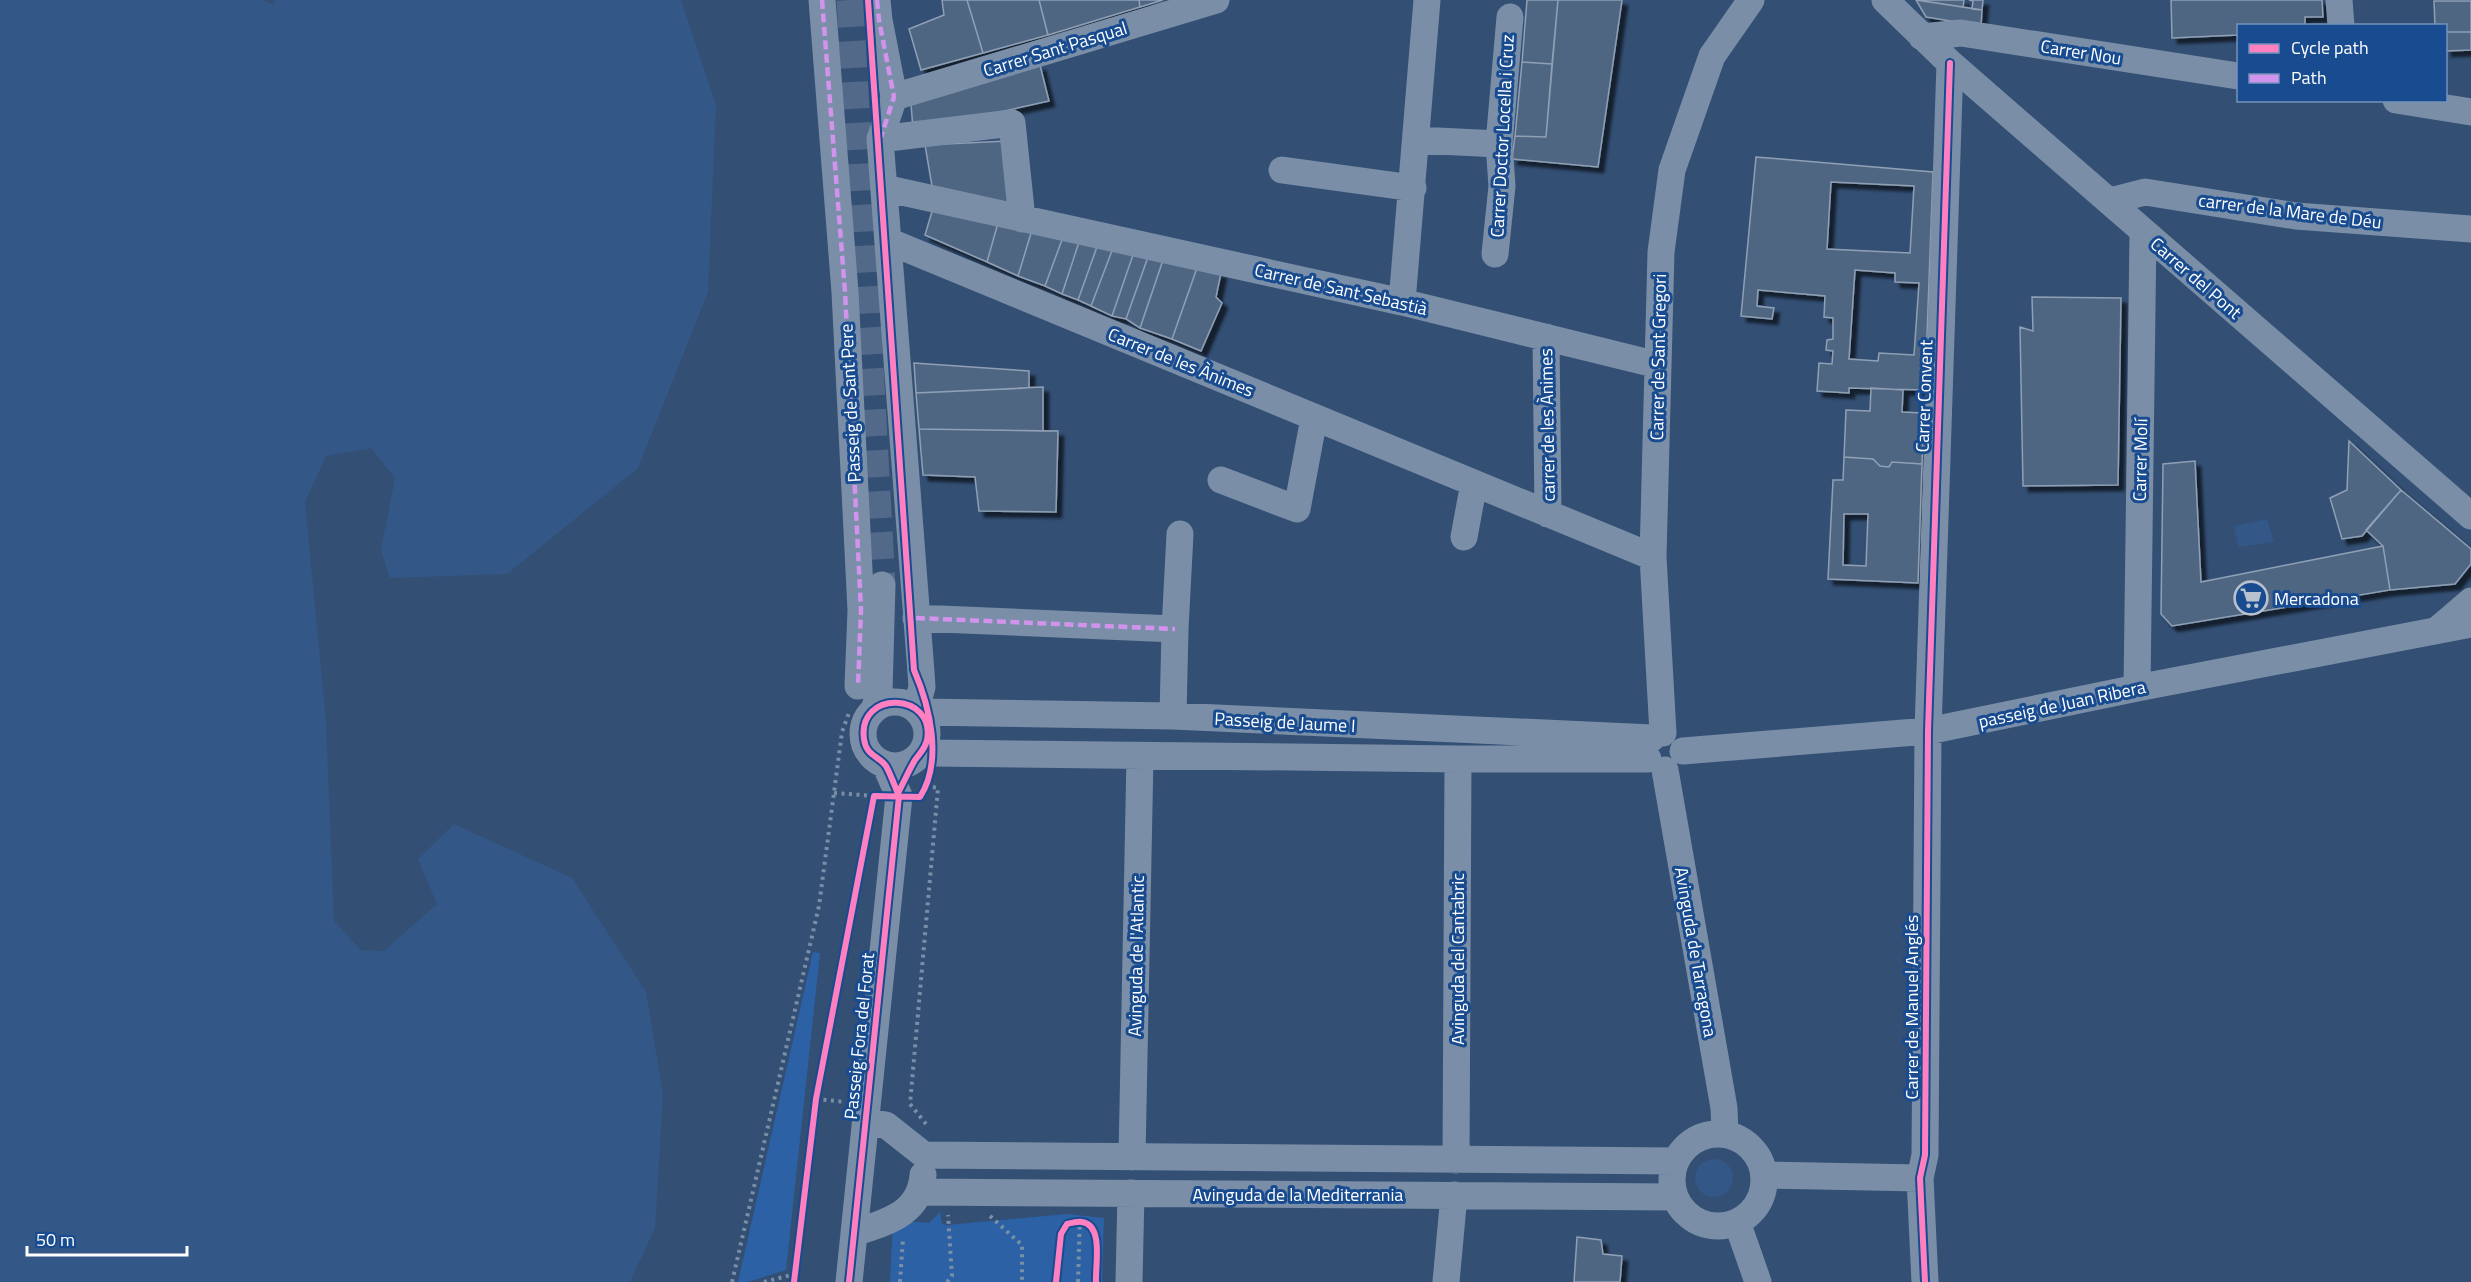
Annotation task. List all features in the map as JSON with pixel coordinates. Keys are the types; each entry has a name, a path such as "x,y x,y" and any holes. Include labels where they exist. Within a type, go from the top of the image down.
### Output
{"street":[{"name":"Passeig de Sant Pere","path":"822,0 845,292 861,610 858,686"},
{"path":"877,0 894,98 880,140 916,618 914,702"},
{"name":"Carrer Sant Pasqual","path":"894,98 1216,0"},
{"path":"1402,302 1427,0"},
{"name":"Carrer de Sant Gregori","path":"1662,750 1653,557 1661,252 1672,170 1712,56 1751,0"},
{"name":"Carrer del Pont","path":"1886,0 1922,38 1950,63 2471,516"},
{"path":"2339,0 2342,24"},
{"name":"Carrer Doctor Locella i Cruz","path":"1495,254 1502,186 1499,144 1510,17"},
{"name":"Carrer Nou","path":"1922,38 1961,33 2237,76"},
{"name":"Carrer Convent","path":"1928,731 1950,63"},
{"path":"2408,102 2471,112"},
{"path":"880,140 1012,123 1022,219"},
{"path":"1417,140 1499,144"},
{"path":"1282,170 1413,188"},
{"name":"Carrer de Sant Sebastià","path":"884,188 1402,302 1658,364"},
{"name":"carrer de la Mare de Déu","path":"2110,201 2145,192 2296,216 2471,229"},
{"name":"Carrer Molí","path":"2137,688 2143,232"},
{"name":"Carrer de les Ànimes","path":"888,241 1653,557"},
{"name":"carrer de les Ànimes","path":"1546,337 1548,514"},
{"path":"1221,480 1297,510 1314,418"},
{"path":"1464,537 1474,483"},
{"path":"1173,717 1180,534"},
{"path":"882,585 893,687 914,702 926,724 927,733 920,754 899,766 885,764 868,751 864,738 864,728 874,710 879,693 882,585"},
{"name":"passeig de Juan Ribera","path":"2436,630 2471,601"},
{"path":"916,618 1175,629"},
{"name":"passeig de Juan Ribera","path":"1662,750 1928,731 2471,624"},
{"path":"874,710 888,703 914,702"},
{"name":"Passeig de Jaume I","path":"914,702 1662,750"},
{"name":"Carrer de Manuel Anglés","path":"1925,1282 1920,1178 1925,1155 1928,731"},
{"name":"Passeig de Jaume I","path":"920,754 1458,759 1662,750"},
{"name":"Avinguda de Tarragona","path":"1662,750 1724,1107 1725,1134"},
{"name":"Passeig Fora del Forat","path":"849,1282 898,793 920,754"},
{"name":"Avinguda de l'Atlantic","path":"1132,1157 1140,756"},
{"name":"Avinguda del Cantabric","path":"1456,1160 1458,759"},
{"name":"Passeig Fora del Forat","path":"885,764 898,793"},
{"path":"854,1233 893,1220 912,1204 921,1192 924,1155 886,1125 866,1122"},
{"path":"1713,1134 1725,1134 1739,1139 1751,1148 1760,1161 1764,1175 1763,1190 1758,1203 1749,1214 1737,1222 1723,1226 1708,1225 1694,1220 1682,1210 1675,1197 1672,1173 1682,1151 1696,1140 1713,1134"},
{"name":"Avinguda de la Mediterrania","path":"924,1155 1676,1161"},
{"path":"1764,1175 1920,1178"},
{"name":"Avinguda de la Mediterrania","path":"921,1192 1675,1197"},
{"path":"1129,1282 1131,1193"},
{"path":"1446,1282 1454,1195"},
{"path":"1737,1222 1758,1282"}],"path":[{"path":"732,1282 819,906 842,732 858,686"},
{"path":"927,786 938,788 910,1104 951,1155"},
{"path":"794,1282 816,1099 874,796 834,793"},
{"path":"948,1192 947,1225 954,1282"},
{"path":"985,1211 1022,1245 1022,1282"},
{"path":"1078,1282 1081,1222"},
{"path":"1073,1223 1081,1222 1088,1225"},
{"path":"1072,1264 1088,1274"},
{"path":"764,1282 795,1275"},
{"path":"947,1282 952,1276"}],"shaded area":[{"path":"0,0 262,0 273,4 276,0 681,0 716,105 708,292 638,468 507,574 390,578 381,550 395,478 371,448 326,456 305,502 326,721 334,921 361,950 384,951 437,904 418,859 454,824 572,878 646,992 663,1095 655,1228 630,1282 0,1282"},
{"path":"2267,519 2274,542 2238,547 2234,526"},
{"path":"813,952 820,953 786,1270 748,1282 738,1282"},
{"path":"1714,1159 1727,1165 1733,1178 1727,1191 1714,1197 1701,1191 1695,1178 1701,1165"},
{"path":"940,1212 942,1224 947,1225 1067,1214 1104,1218 1102,1282 890,1282 893,1220 929,1223"}],"building":[{"path":"942,0 967,0 983,53 921,70 909,29 944,15"},
{"path":"967,0 1039,0 1048,35 983,53"},
{"path":"1039,0 1139,0 1140,7 1048,35"},
{"path":"1139,0 1163,0 1140,7"},
{"path":"1527,0 1558,0 1552,64 1522,62"},
{"path":"1558,0 1622,0 1598,167 1512,159 1515,136 1546,137"},
{"path":"1916,0 1982,10 1981,26 1926,17"},
{"path":"1917,0 1964,0 1963,7"},
{"path":"1969,0 1983,0 1982,10 1972,9 1973,1"},
{"path":"2171,0 2322,0 2323,17 2305,17 2305,24 2237,24 2237,35 2172,38"},
{"path":"2434,1 2471,1 2471,32 2447,32 2447,24 2435,24"},
{"path":"2447,32 2471,32 2471,50 2447,51"},
{"path":"1522,62 1552,64 1546,137 1515,136"},
{"path":"1040,65 1049,101 942,125 913,129 911,104"},
{"path":"1007,141 1013,209 933,192 925,145"},
{"path":"1756,157 1933,172 1925,390 1849,388 1849,393 1817,391 1819,363 1832,364 1833,351 1826,350 1827,340 1833,339 1833,318 1824,317 1825,296 1758,290 1757,306 1774,308 1772,319 1741,316","holes":["1831,182 1914,186 1910,253 1827,249","1855,270 1895,273 1895,282 1919,283 1914,355 1879,353 1878,361 1849,359"]},
{"path":"933,208 998,223 987,262 925,235"},
{"path":"998,223 1032,230 1018,276 987,262"},
{"path":"1032,230 1063,237 1045,286 1018,276"},
{"path":"1063,237 1080,239 1062,294 1045,286"},
{"path":"1080,239 1098,244 1078,300 1062,294"},
{"path":"1098,244 1113,248 1091,306 1078,300"},
{"path":"1113,248 1134,252 1112,316 1091,306"},
{"path":"1134,252 1148,257 1126,319 1112,316"},
{"path":"1148,257 1163,260 1140,328 1126,319"},
{"path":"1163,260 1197,268 1172,339 1140,328"},
{"path":"1197,268 1221,273 1216,297 1222,303 1201,351 1172,339"},
{"path":"2032,297 2121,298 2118,485 2023,486 2020,327 2033,331"},
{"path":"914,363 1029,371 1029,388 916,393"},
{"path":"1043,387 1043,431 919,429 916,393"},
{"path":"1871,388 1903,390 1902,412 1924,413 1922,464 1892,462 1889,467 1880,466 1873,459 1844,457 1846,410 1870,411"},
{"path":"919,429 1058,431 1056,512 979,511 975,477 923,475"},
{"path":"2349,441 2401,490 2362,536 2342,539 2330,498 2347,490"},
{"path":"1844,457 1873,459 1880,466 1889,467 1892,462 1922,464 1918,583 1828,579 1833,480 1843,480"},
{"path":"2195,461 2201,582 2383,546 2390,590 2172,626 2161,614 2163,464"},
{"path":"2401,490 2471,549 2471,564 2455,584 2390,590 2383,546 2366,530"},
{"path":"1844,514 1868,514 1866,566 1843,565"},
{"path":"1577,1237 1601,1240 1603,1254 1622,1256 1620,1282 1574,1282"}],"tunnel":[{"path":"850,0 882,585"}],"marked path":[{"path":"822,0 845,292 861,610 858,686"},
{"path":"877,0 894,97 881,137"},
{"path":"916,618 1175,629"}],"cycle path":[{"path":"794,1282 816,1099 874,796 920,797 927,783 932,751 929,717 914,670 868,0"},
{"path":"1925,1282 1920,1178 1925,1155 1928,731 1950,63"},
{"path":"849,1282 899,796 886,766 865,745 865,723 872,711 883,705 896,703 909,705 920,713 927,724 927,740 924,748 898,793"},
{"path":"1056,1282 1061,1234 1067,1224 1079,1222 1089,1225 1096,1238 1096,1282"}],"place":[{"name":"Mercadona","path":"2251,598"}]}
